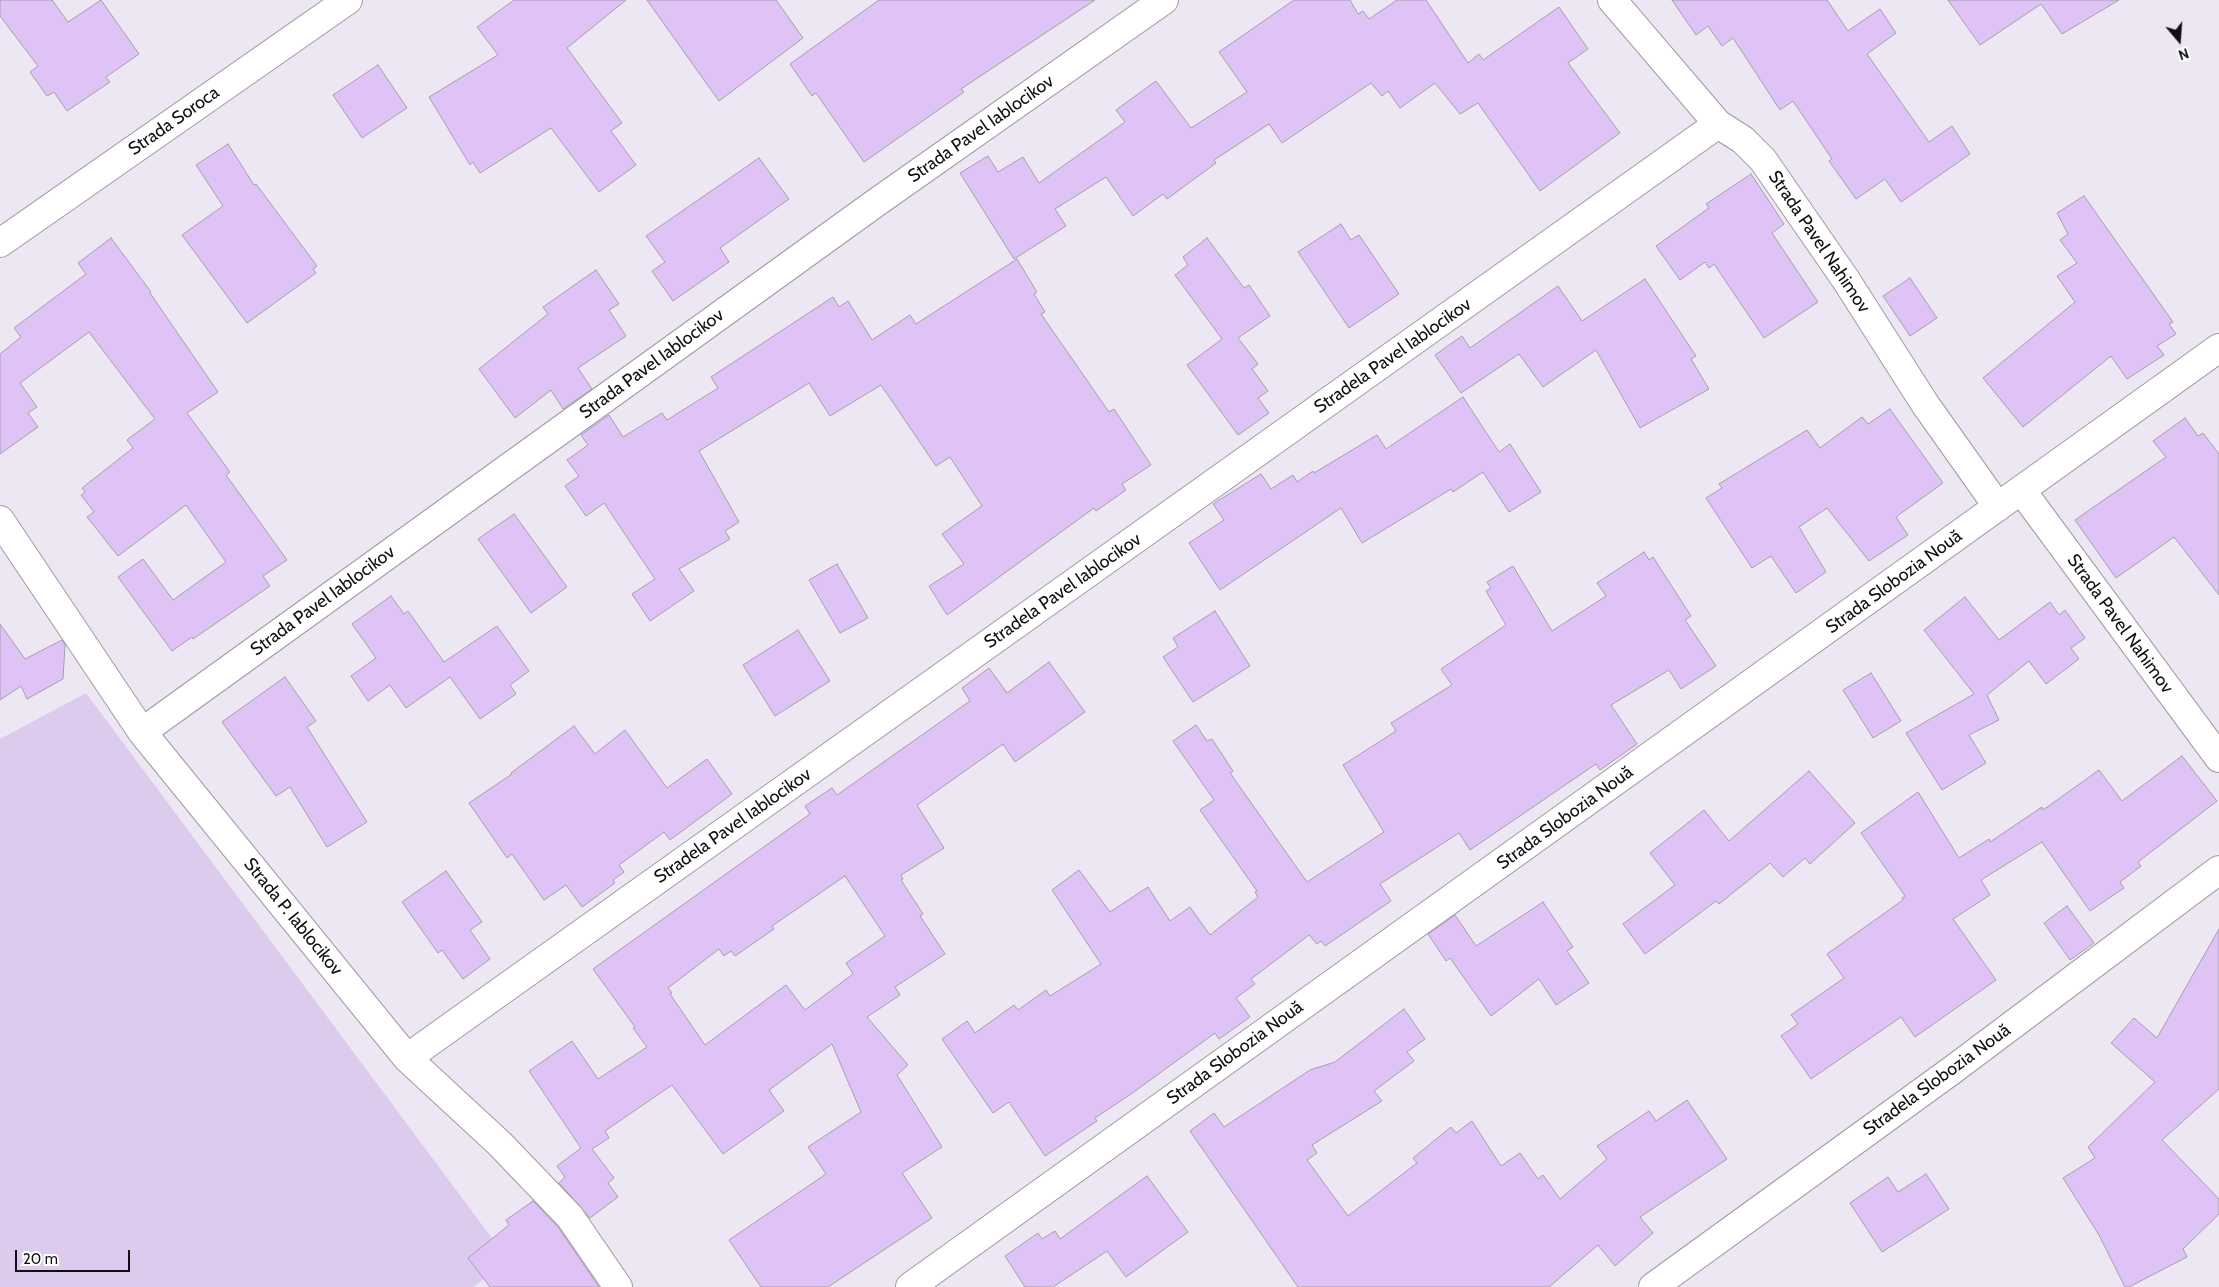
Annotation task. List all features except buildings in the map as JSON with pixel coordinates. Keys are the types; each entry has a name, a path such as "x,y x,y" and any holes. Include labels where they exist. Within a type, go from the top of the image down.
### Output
{"street":[{"name":"Strada Soroca","path":"0,243 348,0"},
{"name":"Strada Pavel Iablocikov","path":"142,732 877,202 1164,0"},
{"name":"Strada Pavel Nahimov","path":"1612,0 1718,124 1743,140 1763,160 1846,280 1925,404 1998,507"},
{"name":"Stradela Pavel Iablocikov","path":"407,1058 1718,124"},
{"name":"Strada Slobozia Nouă","path":"910,1287 2219,348"},
{"name":"Strada Pavel Nahimov","path":"2022,491 2219,758"},
{"name":"Strada P. Iablocikov","path":"0,520 142,732 407,1058 500,1144 570,1217 618,1287"},
{"name":"Stradela Slobozia Nouă","path":"1653,1287 1951,1071 2219,870"}],"shaded area":[{"path":"86,693 509,1261 473,1287 0,1287 0,739"}]}
